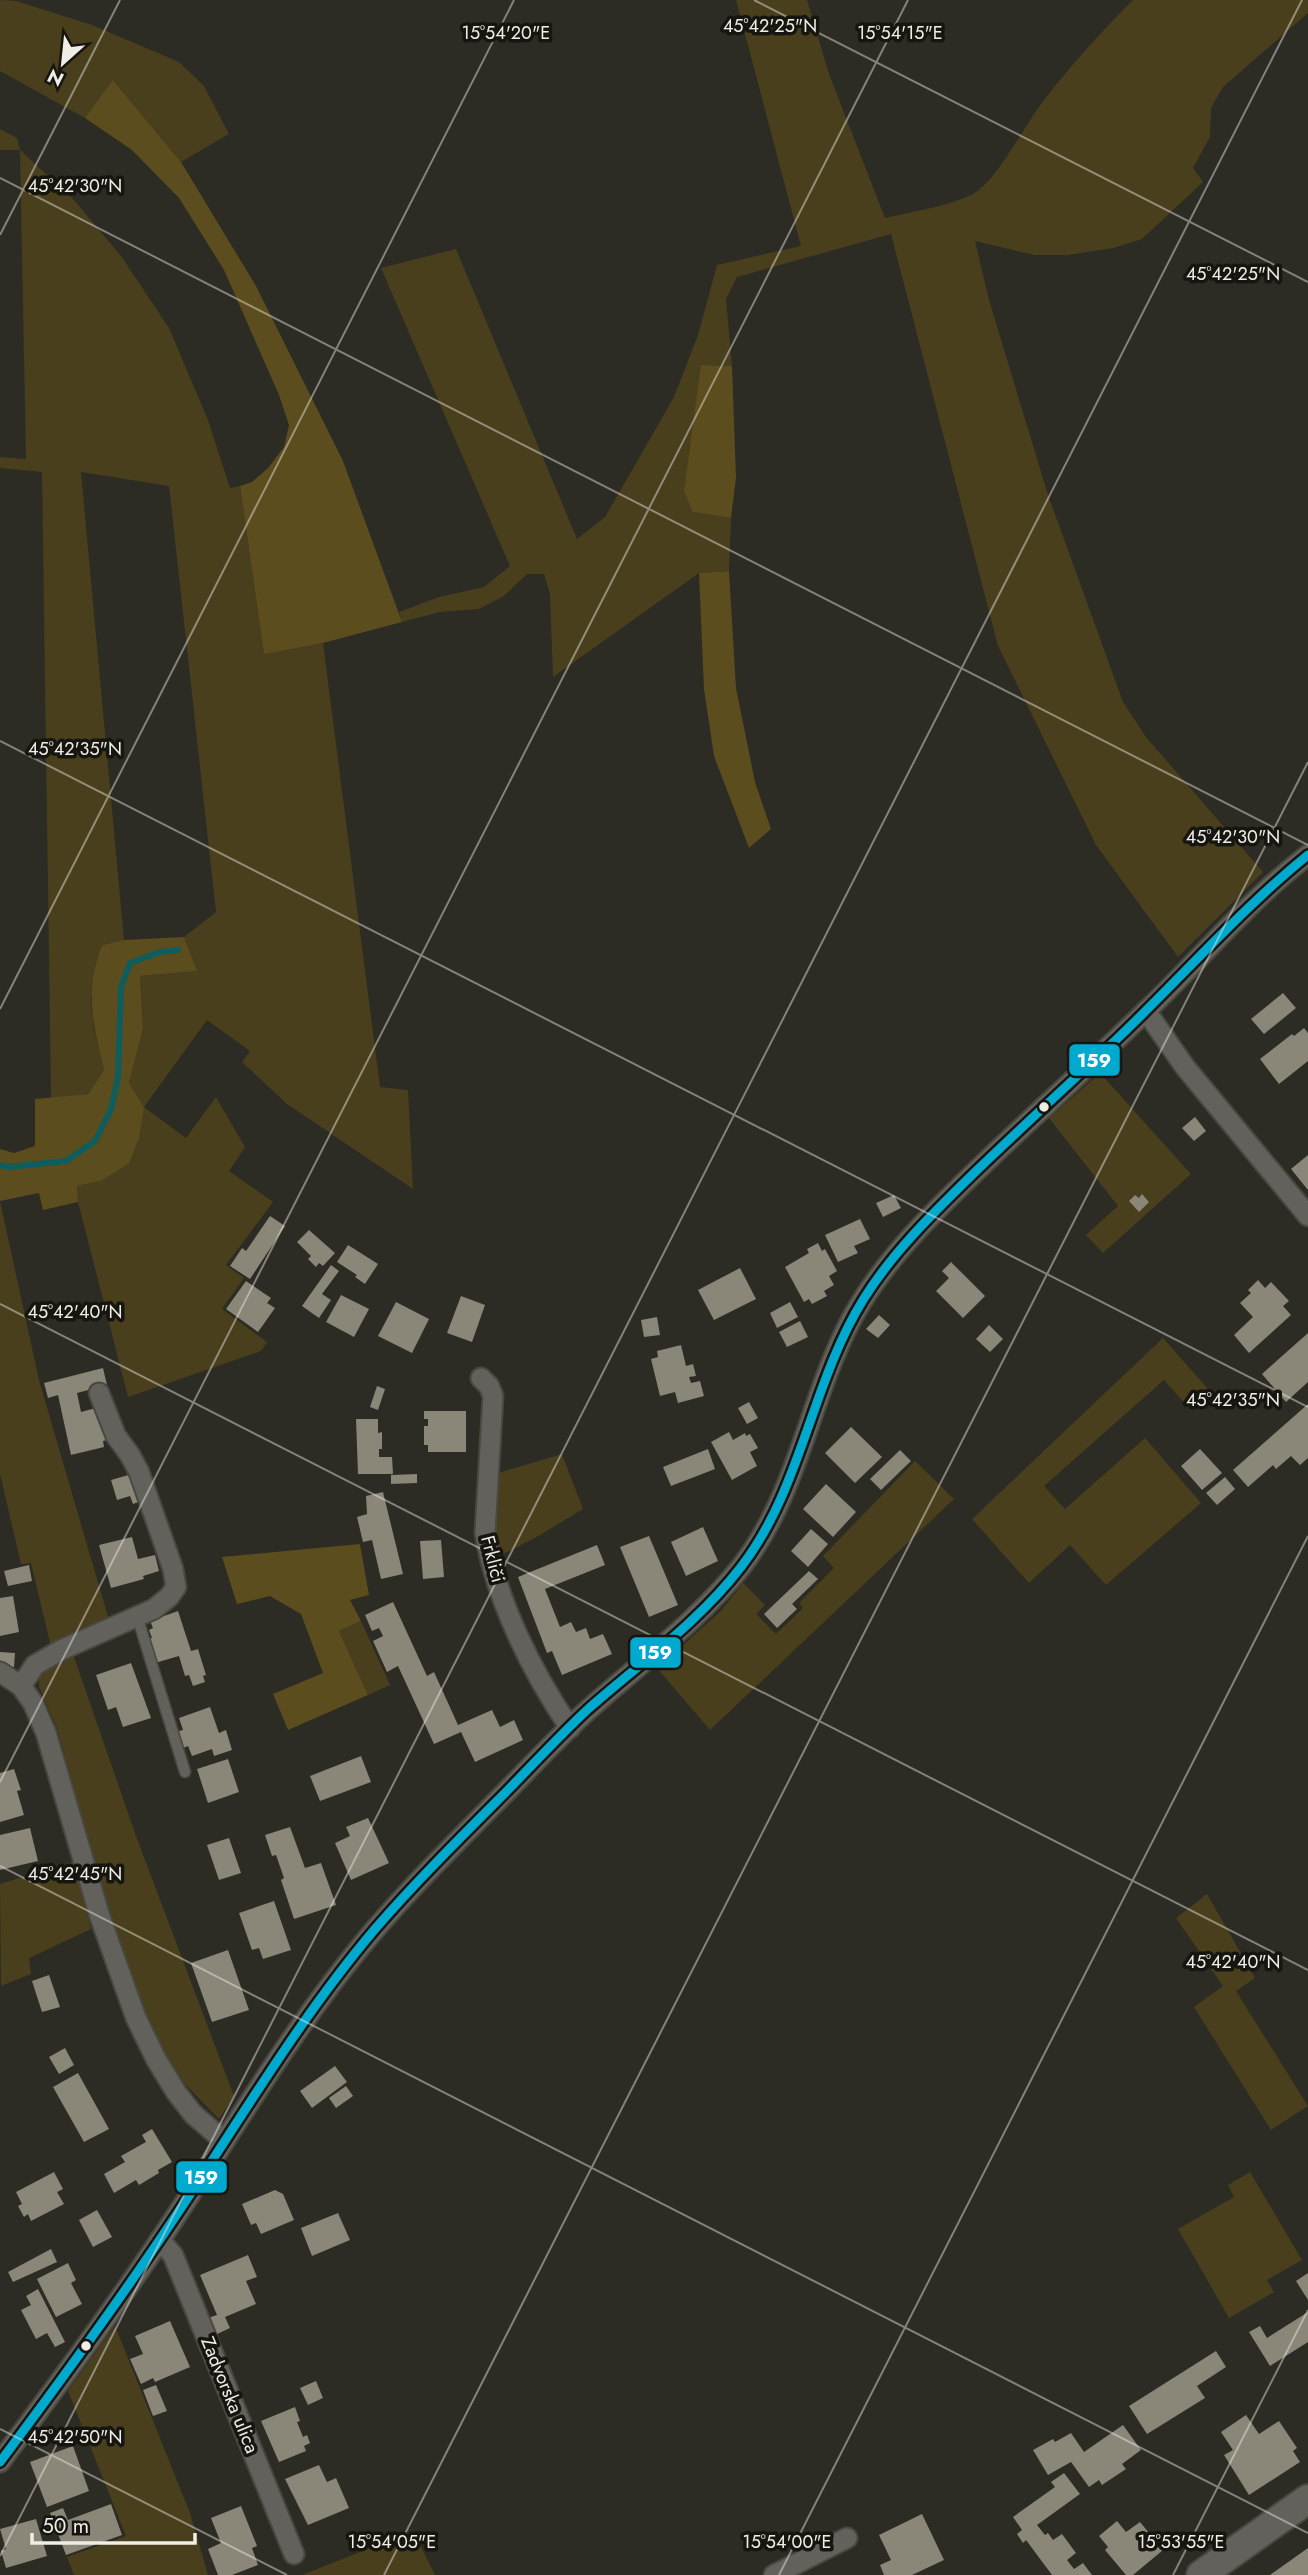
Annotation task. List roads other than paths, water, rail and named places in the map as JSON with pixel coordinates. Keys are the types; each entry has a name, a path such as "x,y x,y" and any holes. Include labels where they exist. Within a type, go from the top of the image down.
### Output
{"main road":[{"path":"1201,2575 1308,2499"}],"street":[{"path":"0,2462 69,2370 160,2240 267,2073 359,1948 410,1889 570,1728 704,1609 763,1536 785,1489 852,1318 903,1248 941,1204 1146,1011 1225,930 1308,855"},
{"path":"1146,1011 1185,1068 1308,1216"},
{"name":"Frkliči","path":"481,1378 489,1386 493,1396 485,1533 488,1551 498,1585 530,1664 570,1728"},
{"path":"21,1686 35,1665 61,1650 154,1609 169,1597 176,1587 173,1569 139,1472 131,1455 116,1436 99,1394"},
{"path":"0,1672 21,1686 33,1703 46,1733 100,1917 136,2018 176,2092 193,2114 224,2141"},
{"name":"Zadvorska ulica","path":"160,2240 173,2255 294,2554"},
{"path":"774,2575 847,2538"}],"lane":[{"path":"138,1616 185,1772"}],"waterway":[{"path":"0,1165 9,1167 66,1161 95,1141 111,1109 118,1078 121,987 130,963 160,952 178,950"}]}
